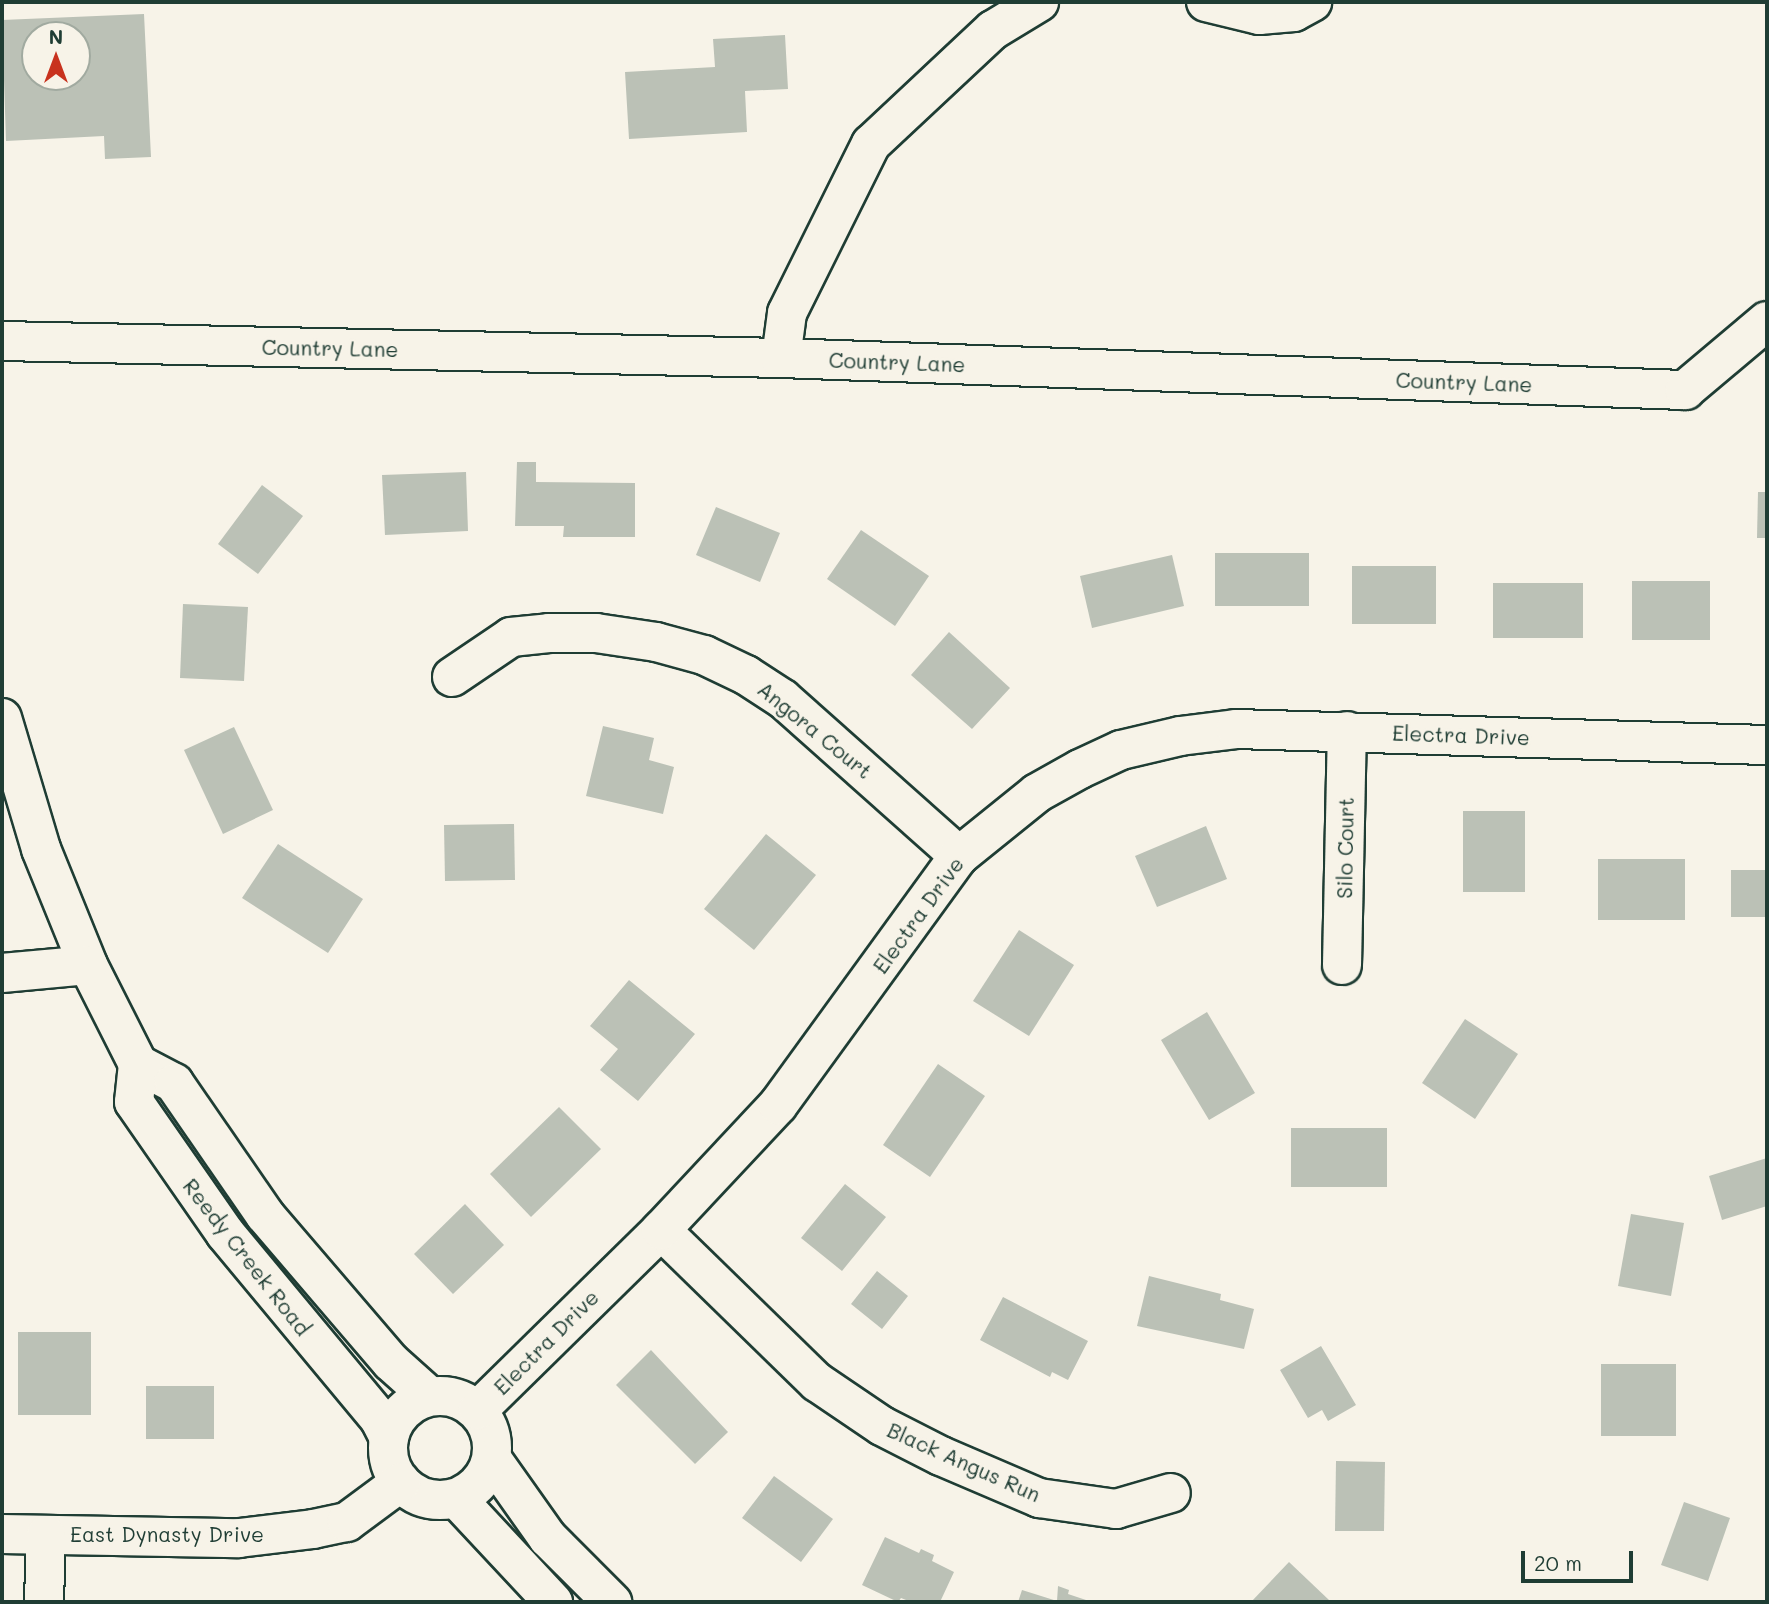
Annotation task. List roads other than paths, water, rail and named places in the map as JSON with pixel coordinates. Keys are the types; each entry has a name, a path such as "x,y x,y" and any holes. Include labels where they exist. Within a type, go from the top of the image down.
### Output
{"street":[{"path":"781,358 787,313 871,144 948,69 993,30 1039,2"},
{"path":"1206,2 1259,15 1294,12 1312,2"},
{"name":"Country Lane","path":"2,341 781,358 1685,390 1767,321"},
{"name":"Angora Court","path":"452,677 511,637 549,633 596,633 656,642 704,655 746,675 783,699 959,856"},
{"path":"2,718 41,849 88,965 138,1064"},
{"name":"Electra Drive","path":"478,1410 661,1230 778,1105 959,856 1037,793 1121,750 1180,736 1236,729 1767,745"},
{"name":"Silo Court","path":"1342,965 1347,731"},
{"path":"2,972 88,965"},
{"name":"Reedy Creek Road","path":"389,1438 380,1420 225,1233 157,1138 134,1102 138,1064 174,1083 265,1215 391,1362 429,1396"},
{"name":"Black Angus Run","path":"661,1230 817,1382 882,1426 941,1456 1039,1498 1116,1508 1171,1493"},
{"path":"446,1395 463,1400 478,1410 488,1424 493,1442 492,1459 485,1476 473,1489 457,1499 440,1500 424,1497 401,1482 390,1462 389,1438 400,1414 413,1403 429,1396 446,1395"},
{"path":"492,1459 548,1538 612,1602"},
{"name":"East Dynasty Drive","path":"2,1534 239,1538 313,1529 347,1522 401,1482"},
{"path":"457,1499 553,1602"},
{"path":"44,1602 46,1535"}]}
